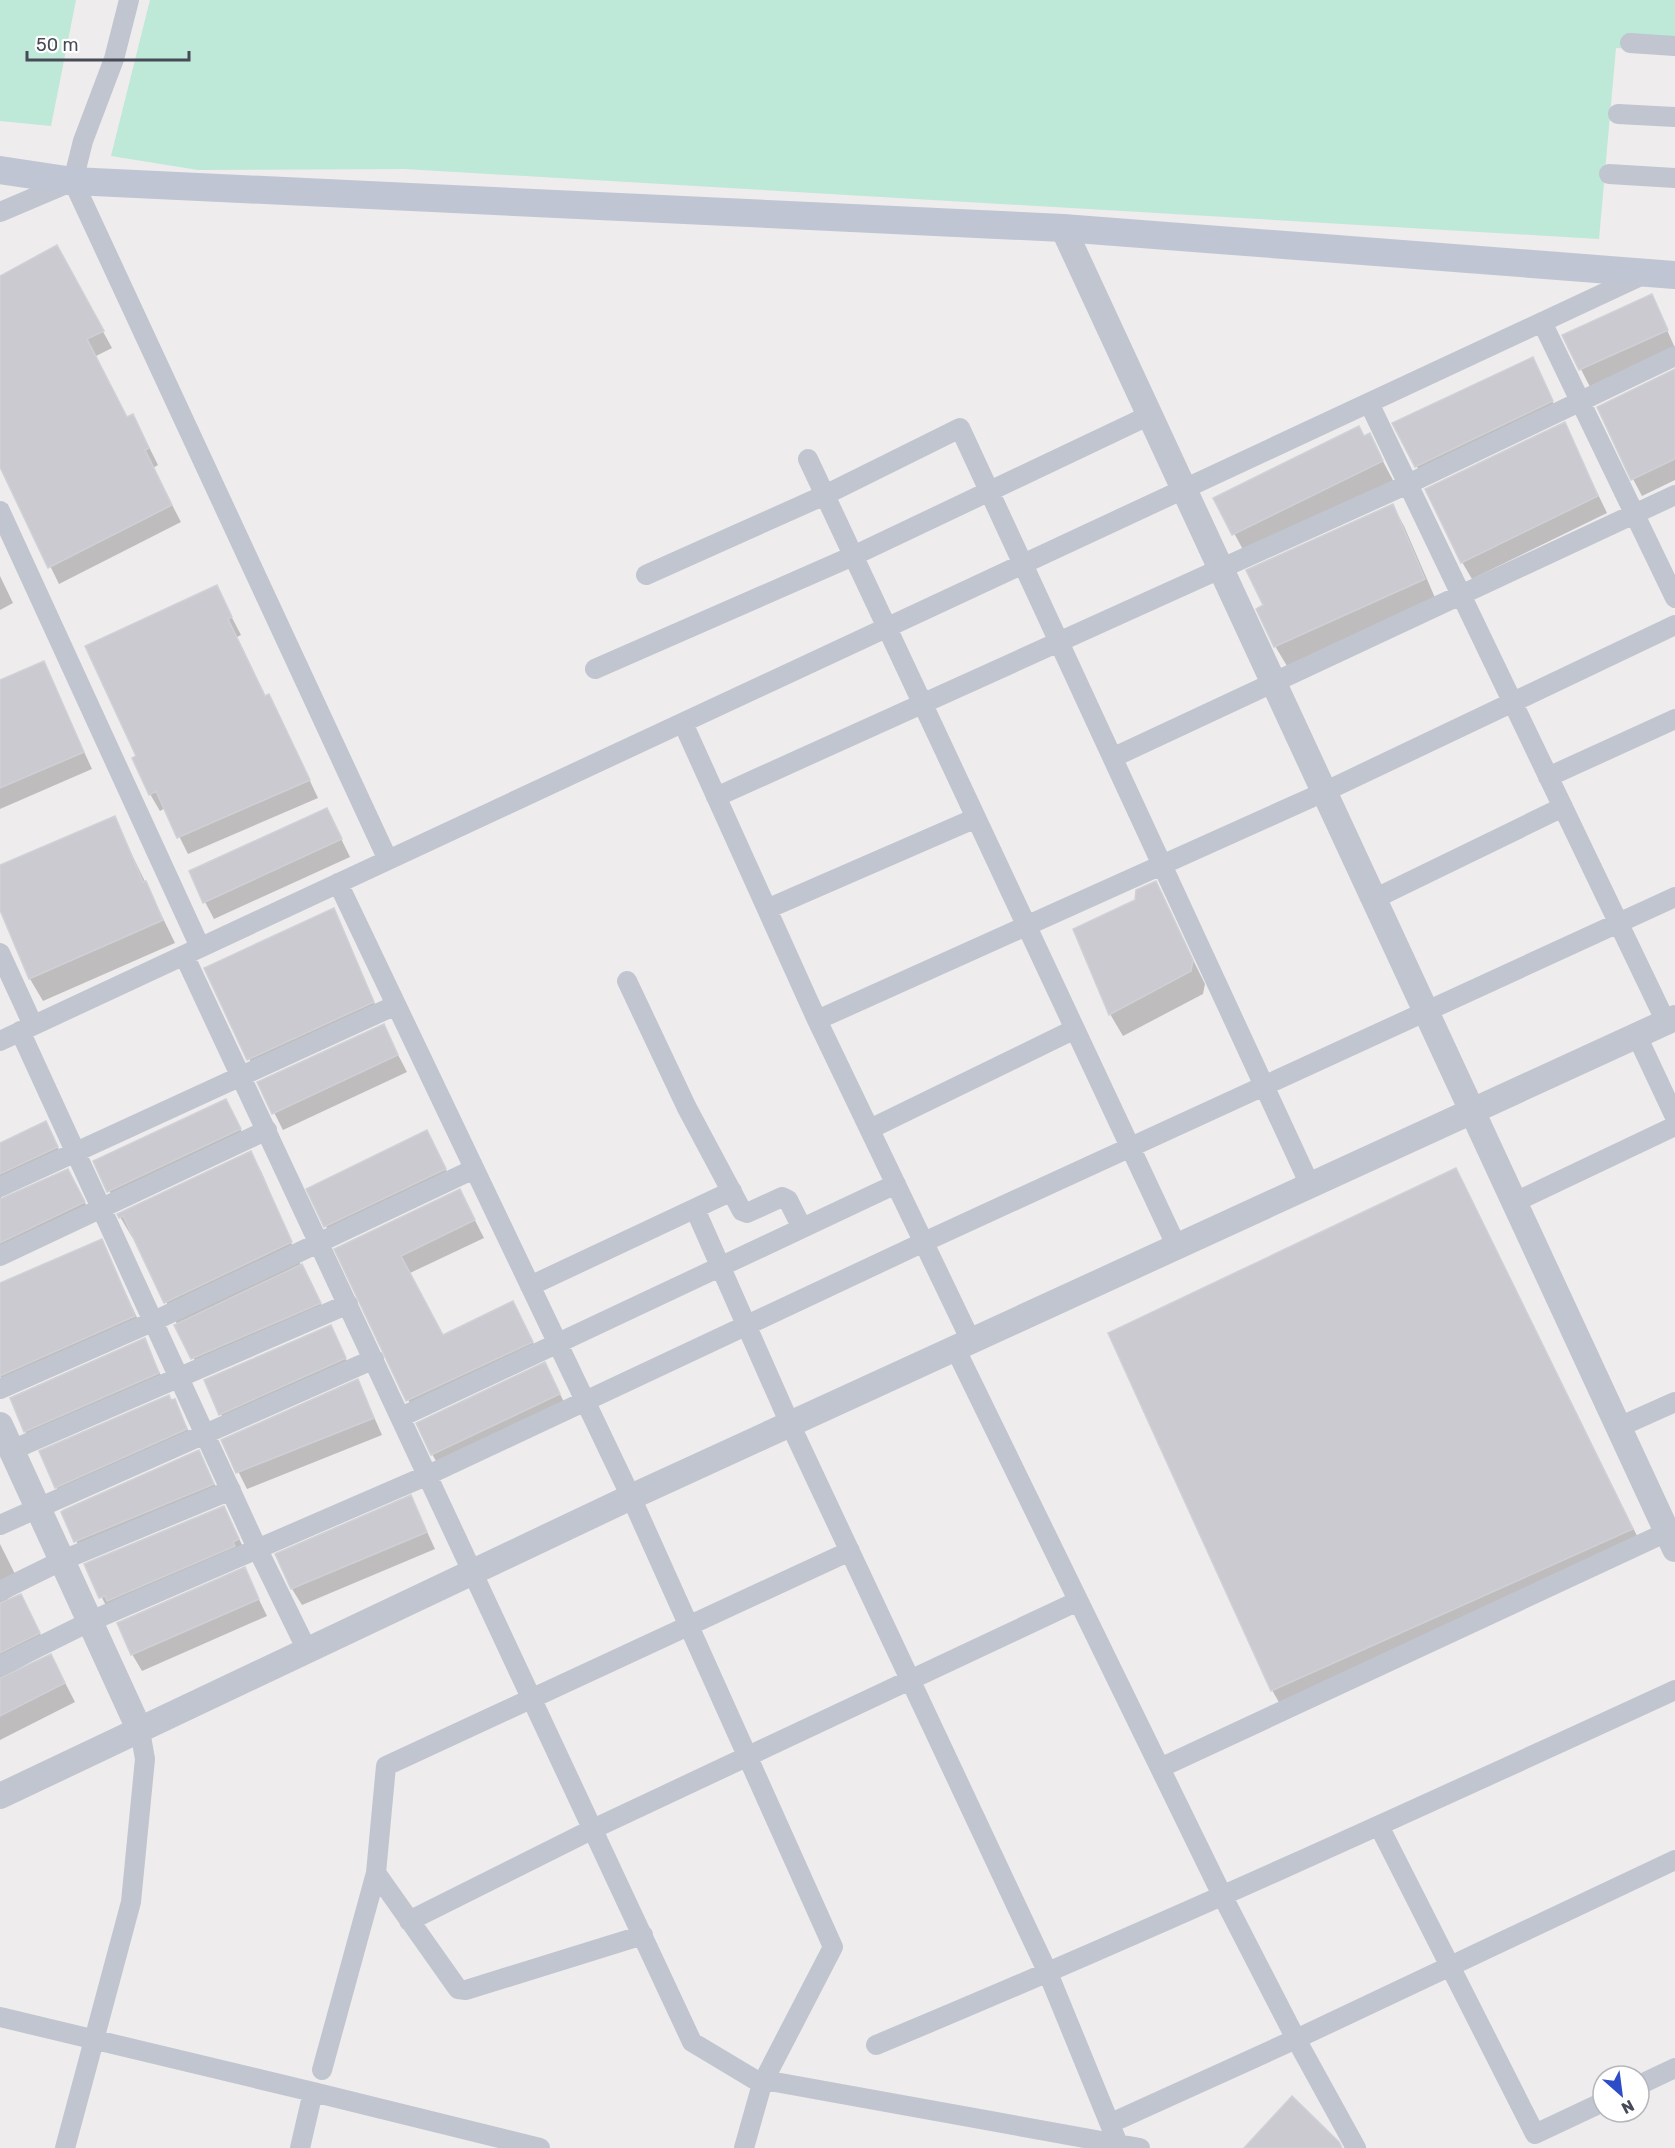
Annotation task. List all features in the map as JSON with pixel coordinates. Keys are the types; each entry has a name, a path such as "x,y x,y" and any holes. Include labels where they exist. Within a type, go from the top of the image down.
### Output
{"main road":[{"path":"0,170 73,181 1064,228 1646,274 1675,274"}],"street":[{"path":"129,0 114,59 82,141 73,181 388,860"},
{"path":"1630,43 1675,46"},
{"path":"1618,114 1675,117"},
{"path":"1609,174 1675,178"},
{"path":"0,212 73,181"},
{"path":"1064,228 1671,1540 1160,1768"},
{"path":"0,1041 1646,274"},
{"path":"1542,322 1675,598"},
{"path":"716,797 1408,484 1675,356"},
{"path":"0,1797 631,1497 1670,1020 1618,923 1369,403"},
{"path":"595,669 853,556 1150,415"},
{"path":"646,576 825,495 960,428 1310,1185"},
{"path":"808,459 1177,1247"},
{"path":"1114,757 1675,495"},
{"path":"0,511 192,951 241,1075 692,2042 763,2082 1140,2148"},
{"path":"817,1020 1324,792 1675,625"},
{"path":"1548,777 1675,718"},
{"path":"683,723 817,1020 924,1242 963,1345 1078,1601 1222,1895 1296,2039 1356,2148"},
{"path":"1374,899 1563,807"},
{"path":"767,909 976,818"},
{"path":"338,884 631,1497 833,1947 763,2082 744,2148"},
{"path":"0,1666 91,1621 428,1475 924,1242 1427,1013 1675,897"},
{"path":"0,953 76,1152 257,1548 307,1650"},
{"path":"627,981 687,1108 742,1211 747,1213 782,1197 788,1200 802,1228"},
{"path":"0,1187 396,1005"},
{"path":"870,1129 1075,1029"},
{"path":"1637,1036 1675,1117"},
{"path":"1515,1202 1675,1126"},
{"path":"0,1256 267,1131"},
{"path":"0,1389 320,1244 474,1169"},
{"path":"401,1416 896,1184"},
{"path":"530,1286 732,1191"},
{"path":"695,1209 790,1424 1048,1974 1118,2144"},
{"path":"65,2148 130,1902 145,1759 140,1731 38,1506 5,1440 179,1378 348,1304"},
{"path":"0,1525 204,1432 374,1359"},
{"path":"1619,1427 1675,1402"},
{"path":"0,1591 63,1560 231,1490"},
{"path":"322,2070 376,1873 386,1766 850,1551"},
{"path":"409,1921 593,1829 1078,1601"},
{"path":"876,2045 1048,1974 1380,1826 1675,1690"},
{"path":"1380,1826 1535,2134 1591,2108"},
{"path":"1111,2123 1296,2039 1675,1860"},
{"path":"376,1873 459,1989 466,1990 643,1935"},
{"path":"0,2017 540,2148"},
{"path":"1651,2079 1675,2068"},
{"path":"300,2148 313,2092"}],"green space":[{"path":"0,0 76,0 51,126 0,121"},
{"path":"150,0 1675,0 1675,51 1616,48 1599,239 405,169 198,170 111,156"}],"building":[{"path":"57,245 104,331 87,339 127,417 133,414 149,448 145,450 172,505 48,568 0,467 0,276"},
{"path":"1652,294 1668,330 1579,370 1562,335"},
{"path":"1533,357 1553,401 1415,467 1392,423"},
{"path":"1675,369 1675,459 1631,480 1597,407"},
{"path":"1565,422 1598,496 1461,563 1425,489"},
{"path":"1359,426 1364,436 1370,433 1383,461 1232,535 1213,498"},
{"path":"1393,504 1425,579 1274,647 1256,609 1263,605 1246,570"},
{"path":"217,585 232,617 228,619 265,696 269,694 310,780 177,838 156,791 149,795 132,758 136,756 85,646"},
{"path":"44,661 84,752 0,788 0,680"},
{"path":"327,808 342,839 203,903 189,871"},
{"path":"115,816 143,882 146,881 163,920 29,979 0,910 0,865"},
{"path":"1156,881 1193,960 1191,971 1109,1015 1073,929 1135,900 1136,890"},
{"path":"334,908 374,1002 247,1060 204,968"},
{"path":"384,1024 398,1055 272,1114 257,1082"},
{"path":"226,1099 241,1129 107,1192 93,1161"},
{"path":"46,1121 58,1147 0,1174 0,1143"},
{"path":"427,1130 446,1169 324,1227 306,1189"},
{"path":"251,1151 292,1242 164,1303 123,1216 119,1218 117,1214"},
{"path":"1456,1168 1633,1529 1271,1691 1108,1333"},
{"path":"68,1169 85,1202 0,1243 0,1199"},
{"path":"460,1189 475,1220 401,1256 443,1335 513,1301 533,1342 406,1401 334,1249"},
{"path":"102,1239 135,1316 0,1376 0,1283"},
{"path":"302,1264 321,1303 191,1359 174,1325"},
{"path":"331,1325 346,1358 219,1415 204,1380"},
{"path":"145,1338 159,1373 24,1432 10,1398"},
{"path":"545,1362 560,1394 431,1455 416,1423"},
{"path":"358,1379 374,1418 236,1473 221,1440"},
{"path":"169,1395 171,1400 175,1399 187,1429 55,1488 39,1451"},
{"path":"199,1450 214,1484 74,1542 61,1512"},
{"path":"411,1495 427,1532 291,1589 275,1554"},
{"path":"224,1506 239,1539 233,1542 235,1546 107,1601 105,1596 99,1598 84,1564"},
{"path":"245,1567 259,1599 131,1655 117,1623"},
{"path":"21,1594 40,1633 0,1653 0,1603"},
{"path":"51,1654 65,1683 0,1716 0,1678"},
{"path":"1292,2096 1339,2142 1342,2148 1244,2148"}]}
